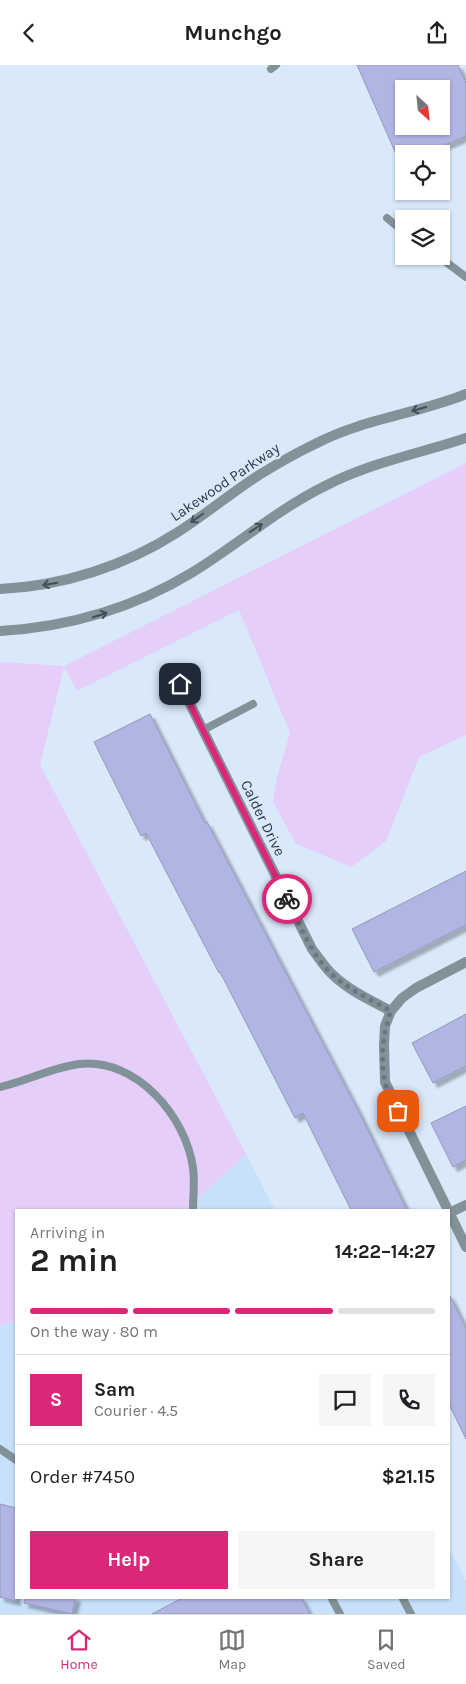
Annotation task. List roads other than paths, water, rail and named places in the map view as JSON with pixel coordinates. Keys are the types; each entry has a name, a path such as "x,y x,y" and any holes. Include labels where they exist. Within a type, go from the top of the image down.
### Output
{"street":[{"name":"Lakewood Parkway","path":"0,589 56,583 88,574 122,561 178,532 260,475 318,442 347,431 466,394"},
{"path":"0,631 24,630 74,622 121,607 168,586 193,572 262,524 324,486 383,462 466,438"},
{"name":"Calder Drive","path":"180,684 312,949 323,965 335,977 353,990 391,1011"},
{"path":"447,1209 385,1082 385,1026 391,1011 402,997 466,962"},
{"path":"450,1211 466,1205"},
{"path":"450,1216 466,1247"}],"lane":[{"path":"387,218 395,225"},
{"path":"450,265 466,277"},
{"path":"203,730 253,705"},
{"path":"0,1087 64,1067 80,1064 97,1064 111,1067 139,1081 162,1101 182,1133 189,1149 193,1168 194,1209"},
{"path":"0,1449 15,1459"},
{"path":"332,1599 340,1614"},
{"path":"403,1599 411,1614"}]}
